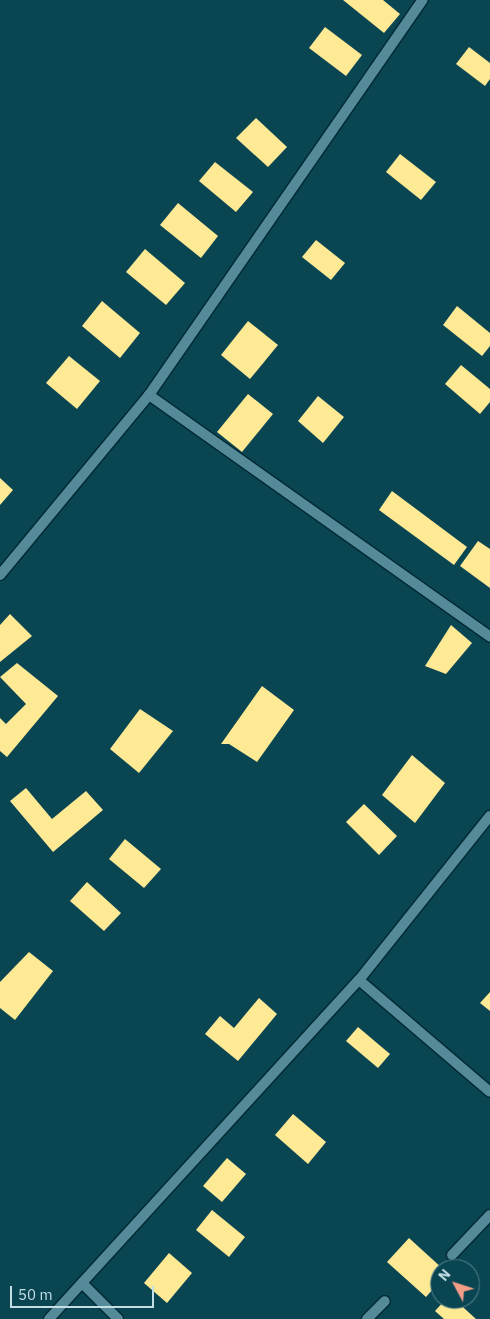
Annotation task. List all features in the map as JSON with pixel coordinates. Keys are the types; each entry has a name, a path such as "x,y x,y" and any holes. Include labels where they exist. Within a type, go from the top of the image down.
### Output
{"street":[{"path":"0,575 149,395 424,0"},
{"path":"149,395 490,636"},
{"path":"49,1319 360,980 490,816"},
{"path":"360,980 490,1092"},
{"path":"452,1255 490,1215"},
{"path":"82,1283 118,1319"},
{"path":"367,1319 384,1301"}],"building":[{"path":"343,0 383,0 400,14 384,33"},
{"path":"325,27 362,55 346,76 309,48"},
{"path":"469,47 490,63 490,79 485,86 456,64"},
{"path":"256,118 287,147 268,167 236,138"},
{"path":"400,154 436,182 421,200 386,172"},
{"path":"215,162 253,192 236,212 199,181"},
{"path":"178,203 218,236 201,258 160,225"},
{"path":"316,240 345,263 331,280 302,257"},
{"path":"145,249 185,283 166,305 126,272"},
{"path":"102,301 140,333 120,358 82,326"},
{"path":"457,306 490,333 490,346 482,356 443,325"},
{"path":"248,321 278,345 250,379 221,355"},
{"path":"69,356 100,381 77,409 46,383"},
{"path":"461,365 490,389 490,402 480,414 445,384"},
{"path":"248,394 273,414 242,452 217,432"},
{"path":"318,396 344,417 323,443 298,421"},
{"path":"0,478 13,490 0,505"},
{"path":"392,491 467,547 454,565 379,510"},
{"path":"478,541 490,549 490,588 460,566"},
{"path":"10,614 32,636 0,662 0,625"},
{"path":"451,625 472,643 446,674 425,666"},
{"path":"17,663 58,696 7,757 0,751 0,718 6,724 26,704 0,677"},
{"path":"262,686 294,710 257,762 229,744 221,744"},
{"path":"140,709 173,731 139,773 110,749"},
{"path":"412,755 445,783 415,823 382,795"},
{"path":"26,788 52,819 86,791 103,810 53,852 10,801"},
{"path":"364,804 397,836 379,855 346,822"},
{"path":"125,839 161,869 144,888 109,859"},
{"path":"87,882 121,913 104,931 70,901"},
{"path":"29,952 53,971 15,1020 0,1008 0,982"},
{"path":"490,992 490,1011 480,1003"},
{"path":"259,998 277,1014 238,1061 205,1034 220,1016 234,1028"},
{"path":"358,1027 390,1054 378,1068 346,1041"},
{"path":"293,1114 326,1142 308,1164 275,1135"},
{"path":"227,1158 246,1174 222,1202 203,1186"},
{"path":"212,1210 245,1237 229,1257 196,1230"},
{"path":"409,1238 432,1259 430,1259 430,1292 426,1297 387,1262"},
{"path":"169,1253 192,1273 167,1303 144,1283"},
{"path":"437,1309 465,1309 476,1319 444,1319 435,1311"}]}
